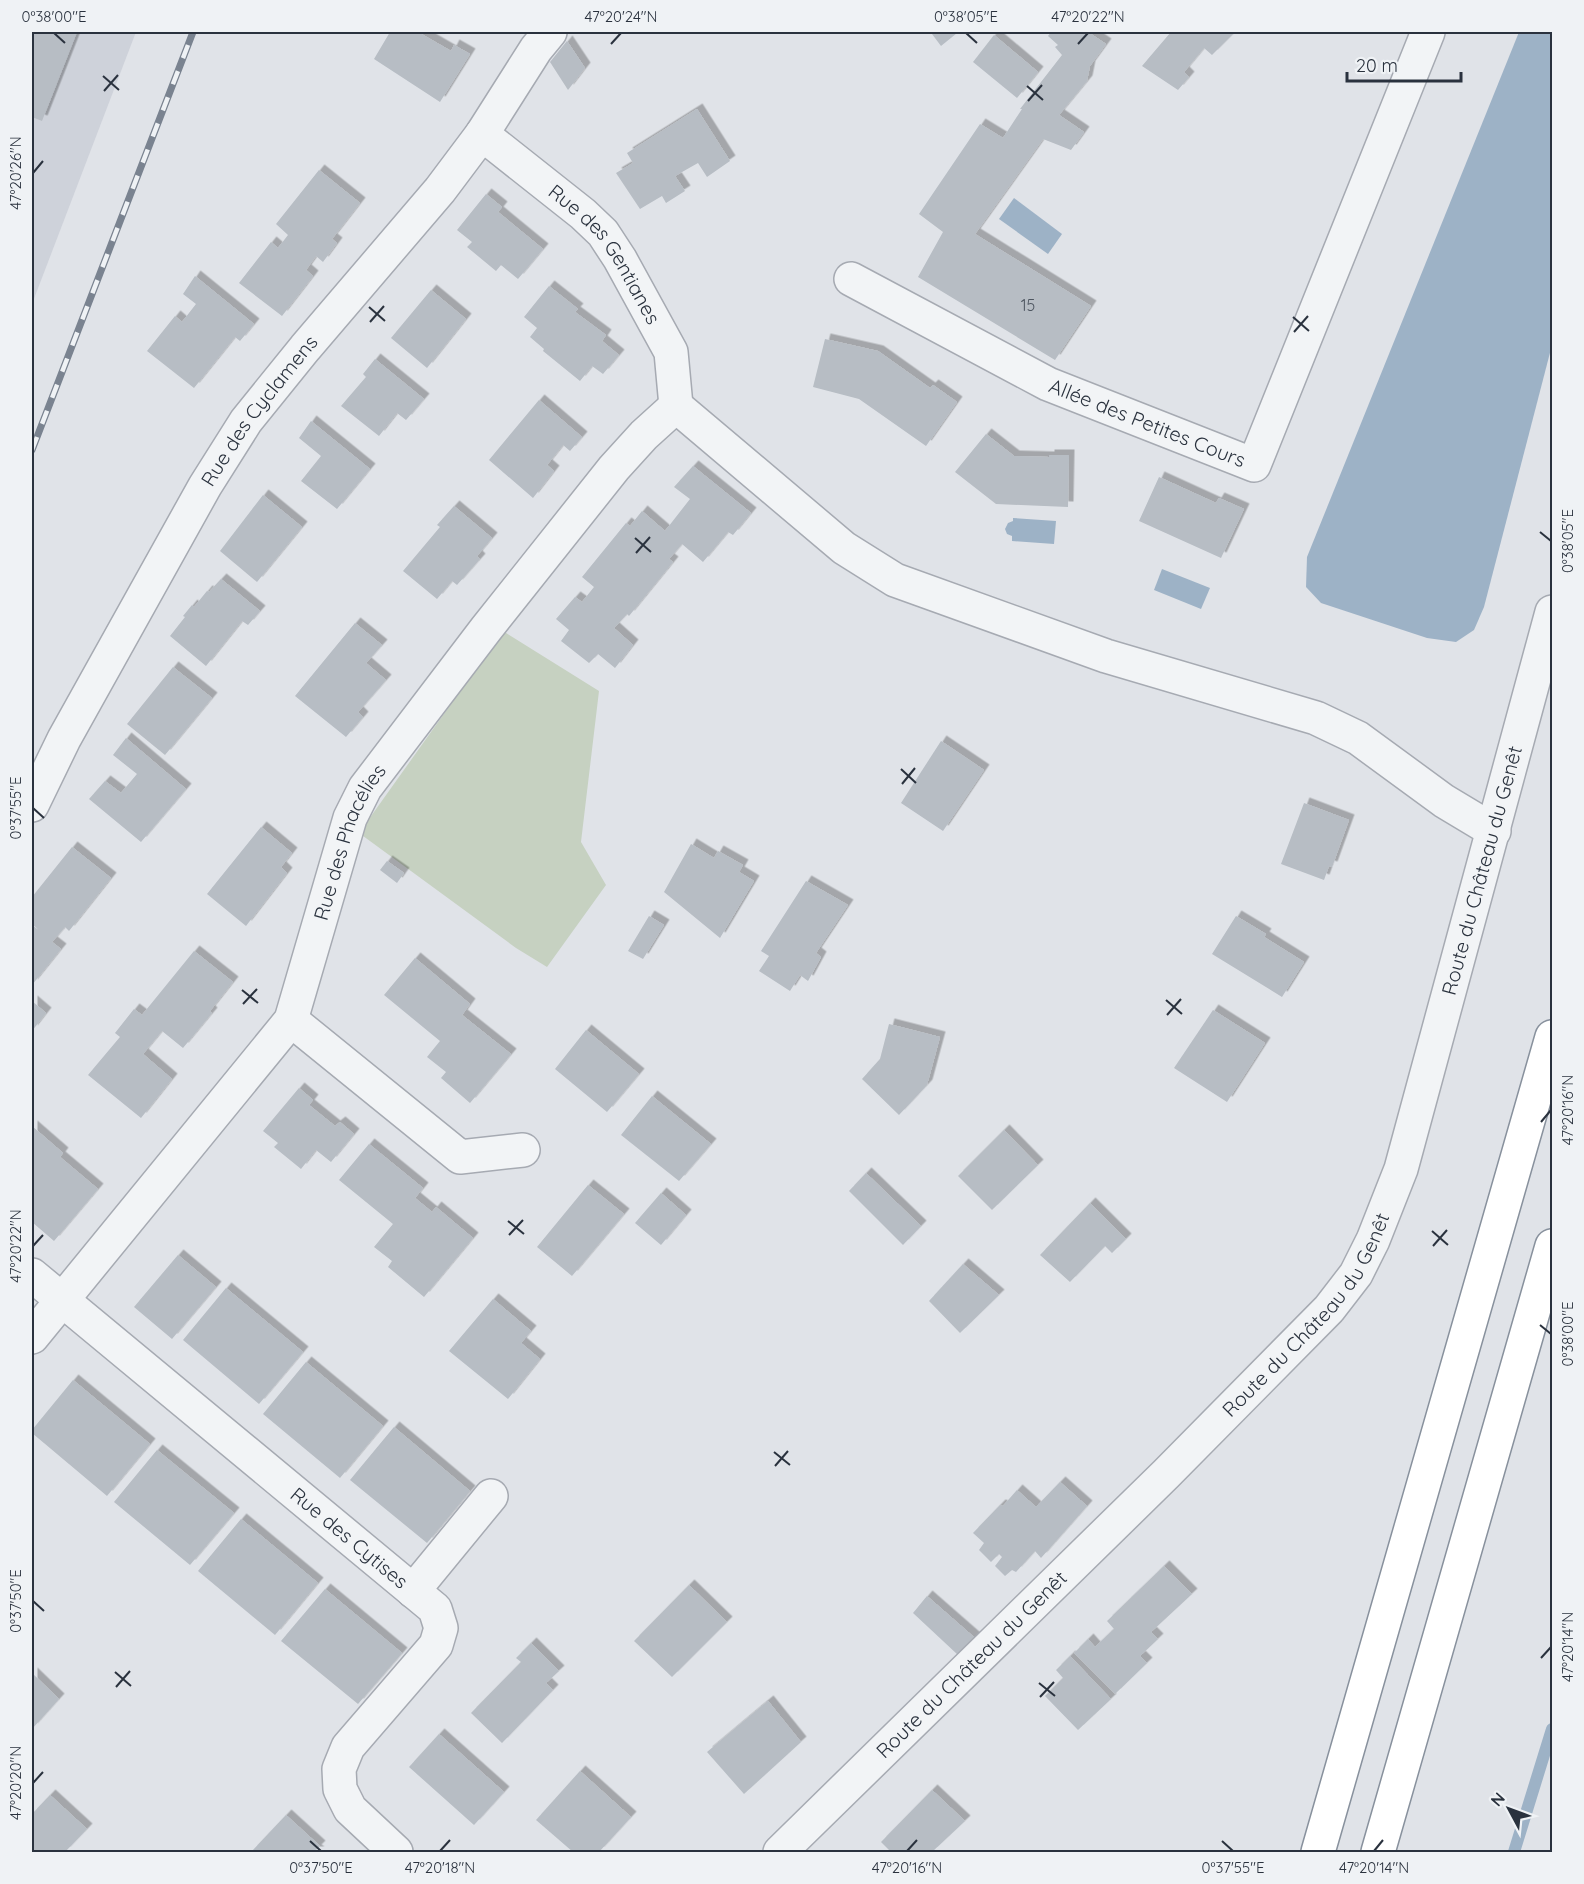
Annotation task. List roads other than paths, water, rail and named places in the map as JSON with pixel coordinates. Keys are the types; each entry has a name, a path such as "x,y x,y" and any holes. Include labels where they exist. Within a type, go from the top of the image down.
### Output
{"highway":[{"path":"1318,1852 1552,1037"},
{"path":"1378,1852 1552,1246"}],"street":[{"name":"Allée des Petites Cours","path":"851,279 1048,384 1254,465 1428,32"},
{"name":"Rue des Cyclamens","path":"32,805 64,739 206,486 246,421 305,348 399,240 482,134 536,37"},
{"name":"Rue des Gentianes","path":"482,134 583,214 603,233 620,259 671,352 676,406"},
{"path":"676,406 844,548 895,580 1106,656 1316,717 1358,738 1444,801 1494,831"},
{"name":"Rue des Phacélies","path":"32,1337 291,1020 350,818 365,788 486,629 614,468 644,435 676,406"},
{"name":"Route du Château du Genêt","path":"780,1852 1166,1474 1329,1309 1356,1274 1373,1240 1401,1169 1552,612"},
{"path":"291,1020 460,1157 523,1150"},
{"name":"Rue des Cytises","path":"32,1275 435,1609 441,1628 436,1645 348,1747 339,1769 340,1789 350,1809 396,1852"},
{"path":"413,1591 491,1496"}],"water":[{"path":"1519,32 1552,32 1552,345 1484,607 1474,630 1456,642 1427,638 1321,603 1306,587 1307,557"},
{"path":"1014,198 1062,234 1048,254 999,219"},
{"path":"1013,518 1056,521 1054,544 1012,541 1012,536 1007,534 1005,529"},
{"path":"1162,569 1210,588 1201,609 1154,590"}],"waterway":[{"path":"1514,1852 1552,1729"}],"railway":[{"path":"32,450 193,32"}]}
